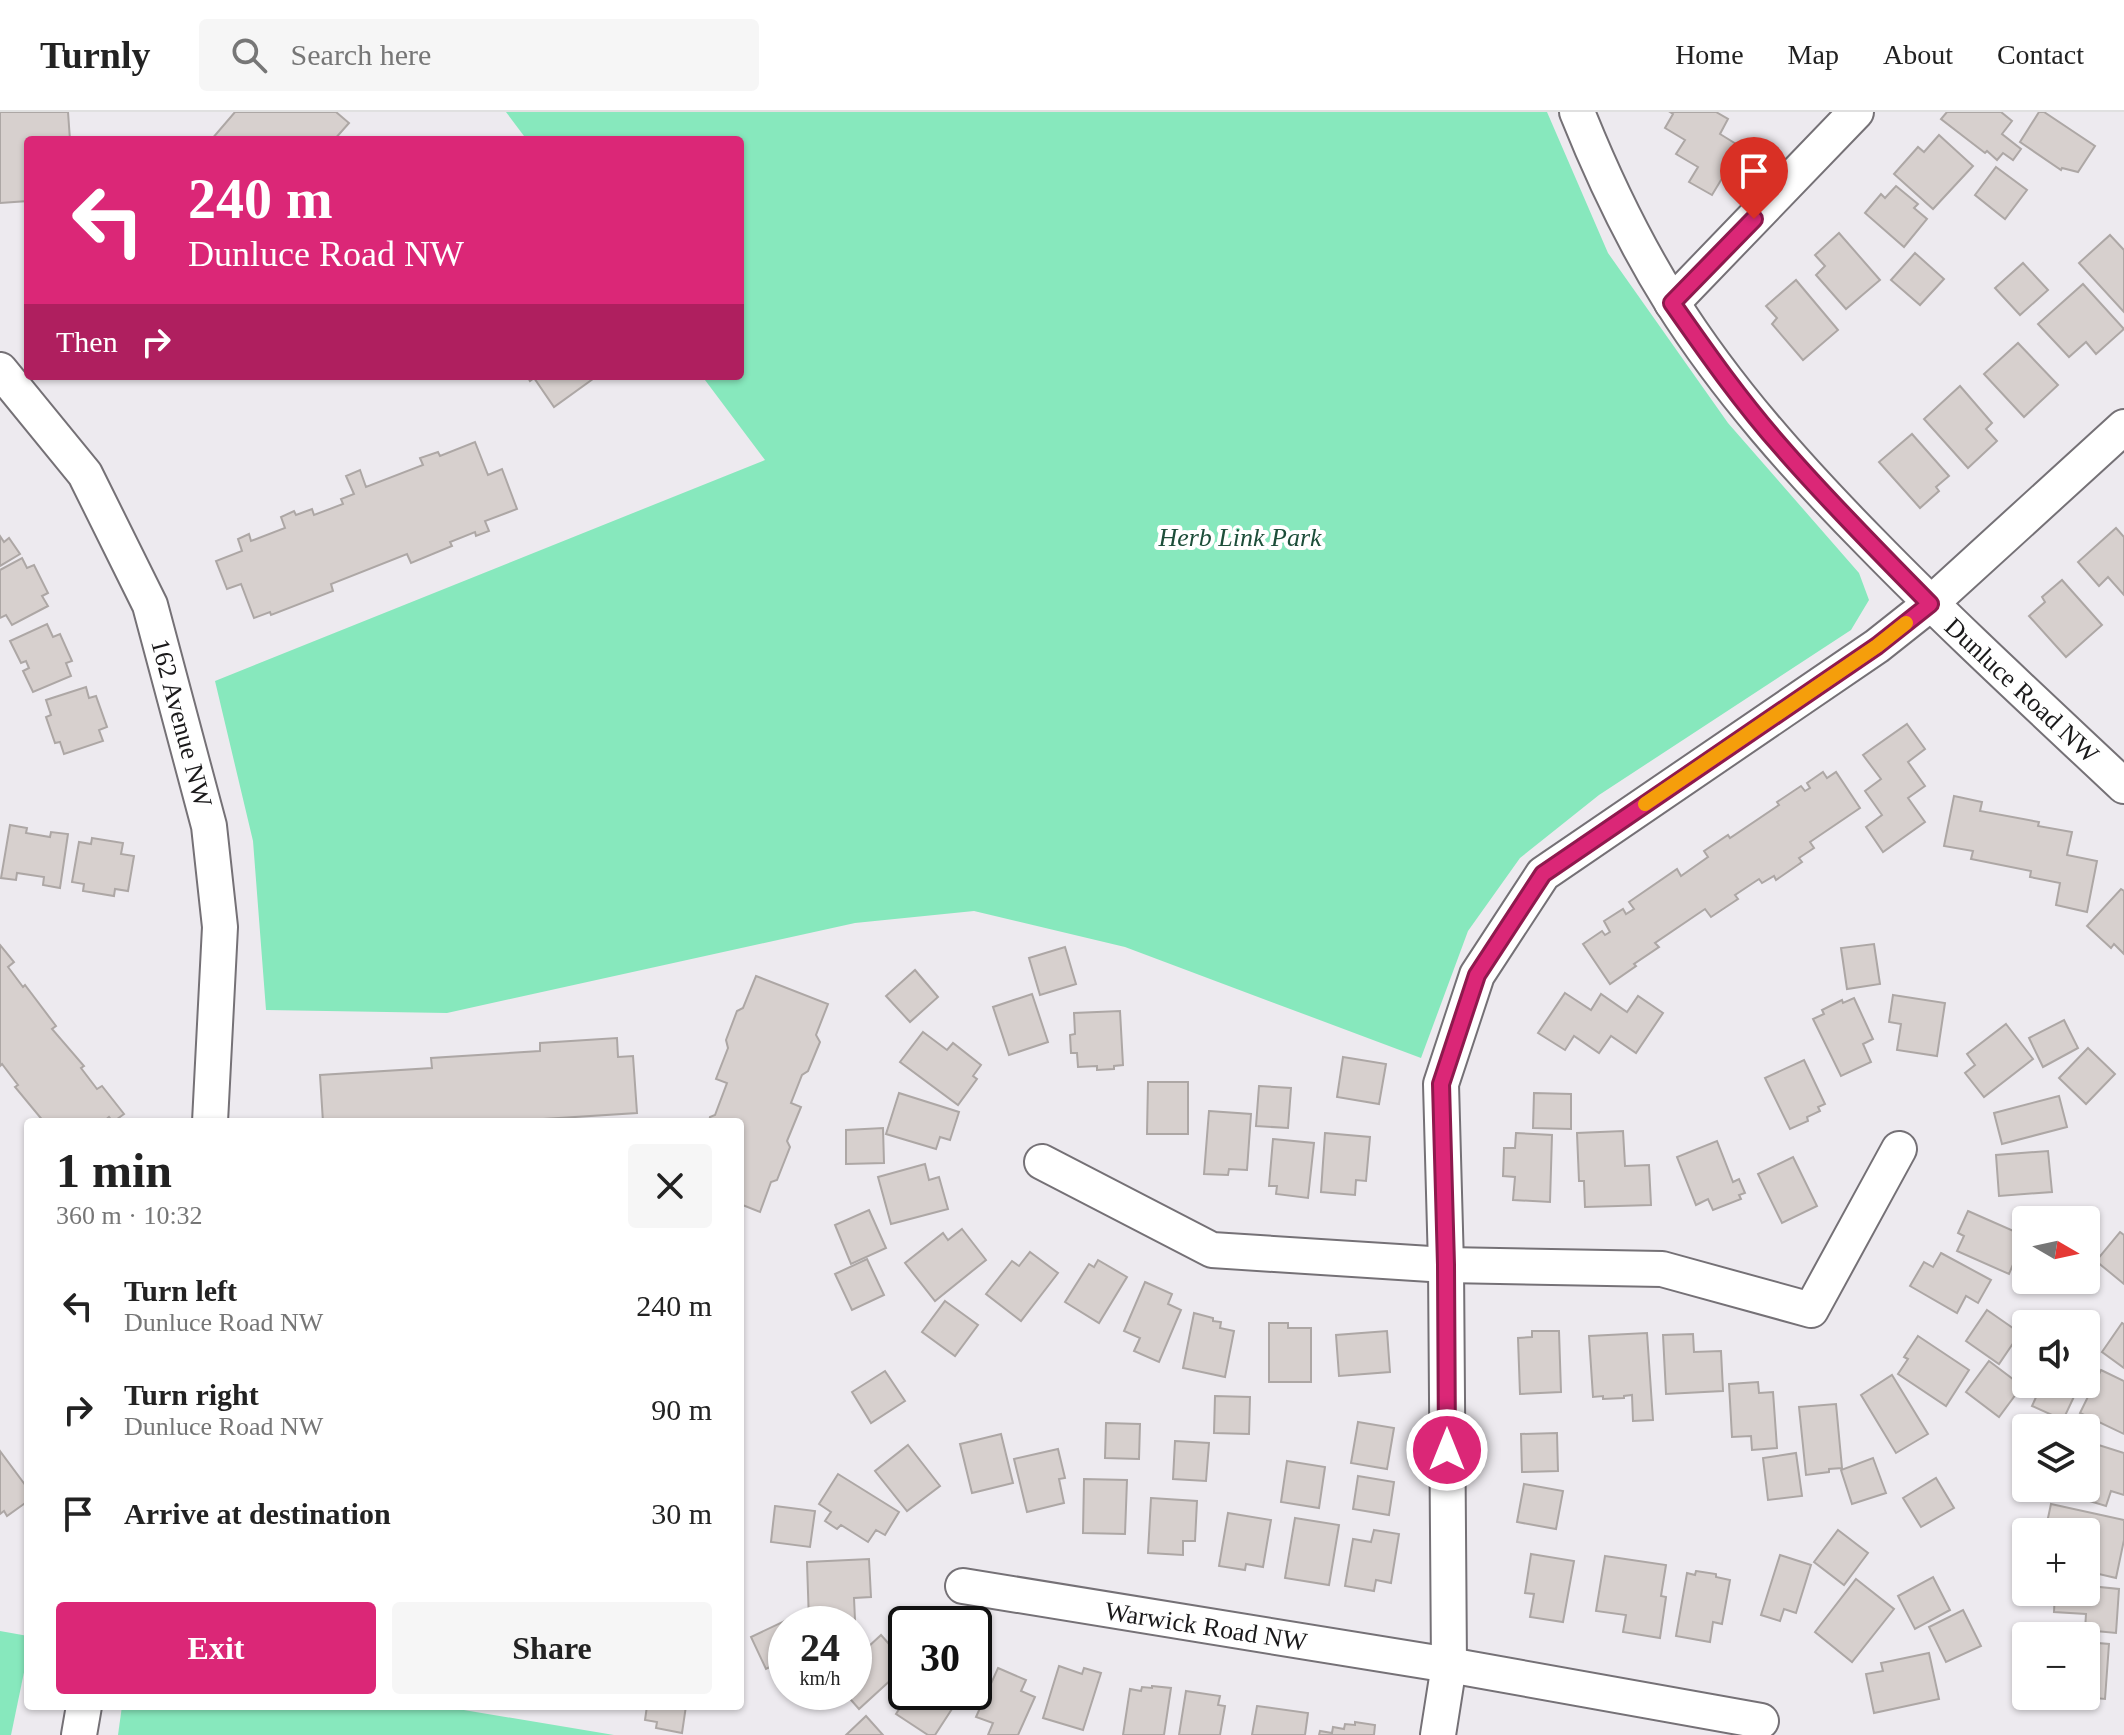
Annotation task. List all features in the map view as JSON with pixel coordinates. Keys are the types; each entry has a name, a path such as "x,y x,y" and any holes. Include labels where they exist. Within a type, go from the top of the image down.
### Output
{"street":[{"name":"Dunluce Road NW","path":"1577,112 1607,182 1672,303 1780,447 1930,604 2124,786"},
{"path":"1672,303 1856,112"},
{"name":"162 Avenue NW","path":"0,370 85,474 150,605 209,826 220,927 210,1118"},
{"path":"1438,1735 1449,1665 1446,1265 1441,1084 1477,975 1543,874 1877,646 1930,604 2124,427"},
{"path":"1042,1162 1212,1250 1446,1265 1662,1269 1811,1310 1899,1149"},
{"name":"Warwick Road NW","path":"963,1586 1449,1665 1761,1721"},
{"path":"79,1735 83,1710"}],"green space":[{"name":"Herb Link Park","path":"506,112 1547,112 1608,253 1728,423 1859,573 1869,600 1851,630 1599,795 1520,858 1468,931 1421,1058 1125,947 974,911 855,923 447,1013 266,1010 253,841 215,681 765,460 705,380 744,380 744,136 524,136"},
{"path":"0,1631 24,1635 24,1672 11,1735 0,1735"},
{"path":"121,1710 464,1710 614,1735 118,1735"}],"building":[{"path":"0,112 68,112 70,136 24,136 24,201 0,203"},
{"path":"235,112 336,112 349,123 338,136 214,136"},
{"path":"1670,112 1716,112 1728,119 1720,134 1741,147 1712,195 1689,182 1698,167 1676,154 1685,140 1665,128 1673,114"},
{"path":"1947,112 2001,112 2012,121 2002,134 2021,149 2013,160 2003,153 1997,160 1941,119"},
{"path":"2039,112 2044,112 2095,146 2078,172 2061,170 2020,142"},
{"path":"1939,135 1973,166 1933,209 1894,174 1918,147 1924,152"},
{"path":"1996,167 2027,190 2005,219 1975,195"},
{"path":"1896,186 1918,204 1914,208 1927,219 1904,247 1865,213 1881,194 1885,198"},
{"path":"1839,233 1880,280 1846,309 1816,275 1825,266 1815,255"},
{"path":"2110,235 2124,250 2124,312 2079,263"},
{"path":"1915,253 1944,279 1920,305 1891,280"},
{"path":"2023,263 2048,290 2020,315 1995,288"},
{"path":"1796,280 1838,330 1803,360 1772,324 1777,318 1766,306"},
{"path":"2083,284 2124,329 2096,354 2086,342 2069,357 2038,324"},
{"path":"2018,343 2058,385 2024,417 1984,374"},
{"path":"535,380 591,380 554,407"},
{"path":"1960,386 1992,423 1986,429 1997,441 1968,468 1924,419"},
{"path":"1912,434 1949,476 1936,487 1939,491 1920,508 1879,462"},
{"path":"475,442 488,475 502,469 517,509 485,521 489,531 476,536 475,532 450,542 452,546 411,563 407,554 331,584 333,591 271,615 270,612 254,618 241,584 227,589 216,561 242,551 238,539 249,534 251,541 285,528 281,517 294,511 296,515 312,509 314,515 343,504 341,499 354,494 346,476 360,470 366,487 423,465 420,458 438,452 440,456"},
{"path":"2116,528 2124,537 2124,595 2108,577 2099,586 2078,562"},
{"path":"0,536 4,542 9,538 20,554 0,566"},
{"path":"22,558 27,568 34,565 48,593 42,596 48,606 12,625 6,615 0,618 0,570"},
{"path":"2062,580 2102,625 2066,657 2029,616 2045,602 2042,597"},
{"path":"47,624 53,637 60,634 72,661 66,663 71,676 33,692 23,671 29,668 26,661 21,663 10,641"},
{"path":"86,687 89,698 96,696 107,727 99,730 103,741 64,754 60,742 55,743 46,717 51,715 46,700"},
{"path":"1907,724 1925,749 1908,762 1925,786 1908,798 1925,822 1883,852 1866,827 1882,815 1865,791 1881,779 1863,755"},
{"path":"1823,772 1827,778 1836,772 1860,808 1810,842 1814,848 1799,858 1802,862 1776,880 1774,876 1762,883 1759,879 1735,895 1738,899 1711,917 1705,909 1655,943 1659,947 1610,984 1583,944 1602,931 1605,935 1610,932 1604,921 1623,909 1626,914 1634,909 1629,902 1677,869 1681,876 1708,857 1704,851 1728,835 1730,838 1801,786 1805,791 1810,788 1807,783"},
{"path":"1954,796 1982,802 1980,811 2039,822 2038,826 2072,832 2067,855 2097,861 2087,912 2056,905 2060,883 2030,877 2031,871 1971,859 1973,851 1944,846"},
{"path":"10,825 27,828 26,833 50,837 51,832 68,834 60,888 43,885 44,877 17,873 16,880 1,878"},
{"path":"92,838 123,843 121,854 134,856 128,891 115,889 114,896 83,891 84,884 72,882 79,842 91,844"},
{"path":"2121,889 2124,891 2124,954 2114,944 2111,948 2087,926"},
{"path":"1874,944 1880,984 1847,989 1841,948"},
{"path":"0,945 14,962 8,967 56,1026 52,1029 84,1066 81,1068 97,1089 102,1086 124,1114 118,1118 41,1118 15,1087 18,1085 2,1064 0,1066"},
{"path":"1065,947 1076,984 1040,995 1029,958"},
{"path":"915,970 938,997 910,1022 886,996"},
{"path":"756,976 828,1004 816,1035 820,1042 791,1103 801,1107 787,1141 790,1147 777,1180 771,1182 760,1212 744,1206 744,1118 710,1118 715,1115 727,1083 716,1079 728,1048 726,1040 737,1011 743,1008"},
{"path":"1565,993 1591,1010 1601,994 1627,1012 1638,996 1663,1013 1636,1053 1611,1036 1599,1053 1574,1036 1565,1050 1538,1033"},
{"path":"1032,994 1048,1042 1009,1055 993,1007"},
{"path":"1893,995 1945,1003 1937,1056 1897,1050 1901,1024 1889,1022"},
{"path":"1854,998 1873,1039 1863,1044 1871,1062 1841,1076 1813,1019 1824,1014 1822,1010"},
{"path":"1120,1011 1123,1065 1097,1070 1097,1066 1078,1067 1077,1053 1071,1053 1070,1035 1075,1034 1074,1013"},
{"path":"2064,1020 2078,1048 2043,1067 2029,1038"},
{"path":"2006,1024 2033,1059 1984,1097 1965,1073 1975,1065 1967,1054"},
{"path":"923,1032 947,1050 953,1043 981,1065 973,1076 977,1079 958,1105 900,1062"},
{"path":"617,1038 618,1057 633,1056 637,1113 560,1118 323,1118 320,1075 432,1068 431,1058 540,1051 540,1043"},
{"path":"2088,1048 2115,1074 2086,1104 2059,1078"},
{"path":"1343,1057 1386,1064 1379,1104 1337,1097"},
{"path":"1804,1060 1825,1104 1818,1107 1820,1111 1807,1117 1808,1121 1790,1129 1765,1078"},
{"path":"1148,1082 1188,1082 1188,1134 1147,1134"},
{"path":"1259,1086 1291,1088 1288,1128 1256,1126"},
{"path":"899,1093 959,1112 950,1140 940,1137 936,1149 886,1134"},
{"path":"1534,1093 1571,1094 1571,1129 1533,1128"},
{"path":"2059,1096 2067,1127 2002,1144 1994,1113"},
{"path":"1209,1111 1251,1114 1247,1170 1229,1169 1228,1175 1204,1174"},
{"path":"883,1128 884,1163 846,1164 846,1130"},
{"path":"1623,1131 1625,1166 1649,1165 1651,1205 1585,1207 1584,1181 1579,1181 1577,1133"},
{"path":"1325,1133 1370,1137 1366,1181 1356,1180 1355,1195 1321,1192"},
{"path":"1516,1133 1552,1135 1550,1202 1513,1200 1515,1177 1503,1176 1504,1148 1515,1148"},
{"path":"1273,1139 1314,1143 1308,1198 1276,1194 1277,1186 1269,1186"},
{"path":"1717,1141 1733,1182 1739,1179 1745,1193 1739,1195 1741,1199 1713,1210 1708,1199 1696,1205 1677,1157"},
{"path":"2048,1151 2052,1192 1999,1196 1996,1155"},
{"path":"1793,1157 1817,1206 1782,1223 1758,1174"},
{"path":"925,1164 929,1180 939,1177 948,1209 891,1224 878,1177"},
{"path":"869,1210 886,1248 851,1264 835,1225"},
{"path":"1968,1211 2012,1230 2012,1267 2009,1274 1957,1251 1964,1236 1958,1233"},
{"path":"962,1229 986,1260 935,1301 905,1263 943,1233 948,1240"},
{"path":"2120,1232 2124,1235 2124,1284 2100,1264 2100,1256"},
{"path":"1030,1252 1058,1273 1021,1321 986,1294 1012,1261 1019,1266"},
{"path":"1941,1253 1991,1280 1978,1303 1966,1296 1957,1313 1910,1286 1924,1262 1933,1267"},
{"path":"867,1259 884,1295 852,1310 835,1274"},
{"path":"1098,1260 1127,1277 1099,1323 1065,1302 1089,1264 1094,1267"},
{"path":"1145,1282 1172,1294 1168,1304 1181,1310 1159,1362 1134,1351 1140,1338 1124,1331"},
{"path":"945,1301 978,1325 955,1356 922,1332"},
{"path":"1987,1310 2012,1327 2012,1345 1999,1364 1966,1341"},
{"path":"1194,1313 1213,1318 1213,1321 1221,1322 1220,1328 1234,1331 1225,1377 1183,1368"},
{"path":"1269,1323 1288,1323 1288,1328 1311,1328 1311,1382 1269,1382"},
{"path":"2124,1324 2124,1368 2102,1352"},
{"path":"1387,1331 1390,1372 1339,1376 1336,1335"},
{"path":"1532,1331 1559,1331 1561,1392 1520,1394 1518,1338 1532,1337"},
{"path":"1647,1333 1653,1420 1633,1421 1632,1395 1624,1398 1593,1397 1589,1336"},
{"path":"1693,1334 1694,1352 1721,1351 1723,1391 1666,1394 1663,1335"},
{"path":"1918,1336 1969,1370 1946,1406 1898,1374 1908,1359 1904,1357"},
{"path":"1989,1361 2012,1378 2013,1398 1999,1417 1966,1392"},
{"path":"885,1371 905,1401 871,1423 852,1392"},
{"path":"2100,1372 2124,1381 2124,1434 2100,1423 2100,1414 2080,1413 2087,1398 2100,1398"},
{"path":"1892,1375 1928,1434 1896,1453 1861,1395"},
{"path":"1758,1382 1759,1393 1773,1392 1777,1448 1752,1450 1751,1436 1732,1437 1729,1384"},
{"path":"1215,1396 1250,1397 1249,1434 1214,1433"},
{"path":"2036,1398 2073,1398 2066,1414 2050,1414 2032,1406"},
{"path":"1836,1404 1842,1468 1806,1475 1799,1407"},
{"path":"1358,1422 1394,1428 1387,1469 1351,1463"},
{"path":"1106,1423 1140,1424 1139,1459 1105,1458"},
{"path":"1557,1433 1558,1471 1522,1472 1521,1434"},
{"path":"1001,1434 1013,1483 972,1493 960,1444"},
{"path":"1175,1441 1209,1443 1206,1481 1173,1479"},
{"path":"908,1445 940,1486 907,1511 875,1471"},
{"path":"2100,1445 2124,1453 2124,1495 2111,1491 2106,1506 2093,1502 2100,1502"},
{"path":"1058,1449 1065,1478 1059,1479 1064,1503 1027,1512 1014,1459"},
{"path":"0,1451 24,1483 24,1504 7,1516 4,1511 0,1514"},
{"path":"1796,1453 1802,1496 1768,1500 1763,1458"},
{"path":"1873,1458 1886,1493 1852,1504 1841,1470"},
{"path":"1287,1461 1325,1467 1319,1508 1281,1502"},
{"path":"838,1474 899,1512 885,1535 876,1530 868,1542 841,1525 837,1529 825,1521 831,1512 819,1504"},
{"path":"1358,1476 1394,1482 1389,1515 1353,1509"},
{"path":"1936,1478 1954,1508 1921,1527 1903,1498"},
{"path":"1084,1479 1127,1480 1125,1534 1083,1533"},
{"path":"1524,1484 1563,1491 1556,1529 1517,1522"},
{"path":"1151,1498 1197,1501 1195,1541 1183,1541 1183,1555 1148,1553"},
{"path":"2051,1504 2124,1520 2124,1540 2116,1578 2100,1574 2100,1518 2048,1518"},
{"path":"775,1506 815,1511 810,1547 771,1542"},
{"path":"1228,1513 1271,1520 1263,1567 1246,1564 1245,1570 1219,1566"},
{"path":"1295,1518 1339,1525 1329,1585 1285,1578"},
{"path":"1374,1530 1399,1534 1391,1583 1376,1580 1374,1591 1345,1586 1353,1539 1371,1542"},
{"path":"1838,1530 1868,1553 1844,1585 1814,1562"},
{"path":"1531,1554 1574,1561 1563,1622 1530,1617 1534,1594 1525,1593"},
{"path":"1780,1555 1811,1565 1796,1613 1784,1609 1780,1621 1761,1615"},
{"path":"1605,1556 1666,1565 1661,1596 1666,1597 1660,1638 1623,1632 1626,1615 1596,1611"},
{"path":"869,1559 871,1597 854,1598 854,1606 808,1606 807,1562"},
{"path":"1696,1571 1730,1580 1722,1624 1713,1622 1710,1642 1676,1636 1687,1573 1695,1575"},
{"path":"1933,1577 1950,1610 1915,1629 1898,1596"},
{"path":"1856,1579 1894,1609 1852,1662 1815,1632"},
{"path":"2100,1587 2119,1589 2116,1633 2100,1631 2100,1622 2086,1622 2086,1614 2054,1612 2054,1606 2100,1606"},
{"path":"1963,1610 1981,1646 1946,1662 1929,1627"},
{"path":"768,1629 768,1668 766,1669 751,1637"},
{"path":"881,1635 888,1643 888,1682 872,1697 872,1643"},
{"path":"2100,1643 2109,1644 2105,1699 2100,1699"},
{"path":"1929,1653 1939,1699 1874,1713 1866,1674 1883,1671 1881,1663"},
{"path":"1059,1666 1082,1674 1084,1668 1101,1673 1083,1730 1043,1718"},
{"path":"998,1668 1026,1680 1021,1691 1035,1697 1018,1735 988,1735 993,1723 976,1717 979,1710 992,1710 992,1681"},
{"path":"1142,1687 1171,1688 1164,1735 1123,1735 1130,1689 1141,1691"},
{"path":"1186,1691 1220,1696 1218,1705 1225,1706 1220,1735 1179,1735"},
{"path":"1257,1706 1308,1713 1305,1735 1252,1735"},
{"path":"646,1710 685,1710 682,1733 656,1728 657,1722 645,1720"},
{"path":"899,1710 951,1710 935,1735 928,1735 896,1714"},
{"path":"866,1716 883,1735 846,1735"},
{"path":"1355,1722 1375,1725 1374,1735 1319,1735 1320,1731 1332,1733 1333,1727 1344,1729 1345,1724 1355,1725"}],"slow traffic":[{"path":"1645,804 1906,623"}],"route":[{"path":"1447,1450 1441,1084 1477,975 1543,874 1877,646 1930,604 1780,447 1672,303 1754,219"}]}
